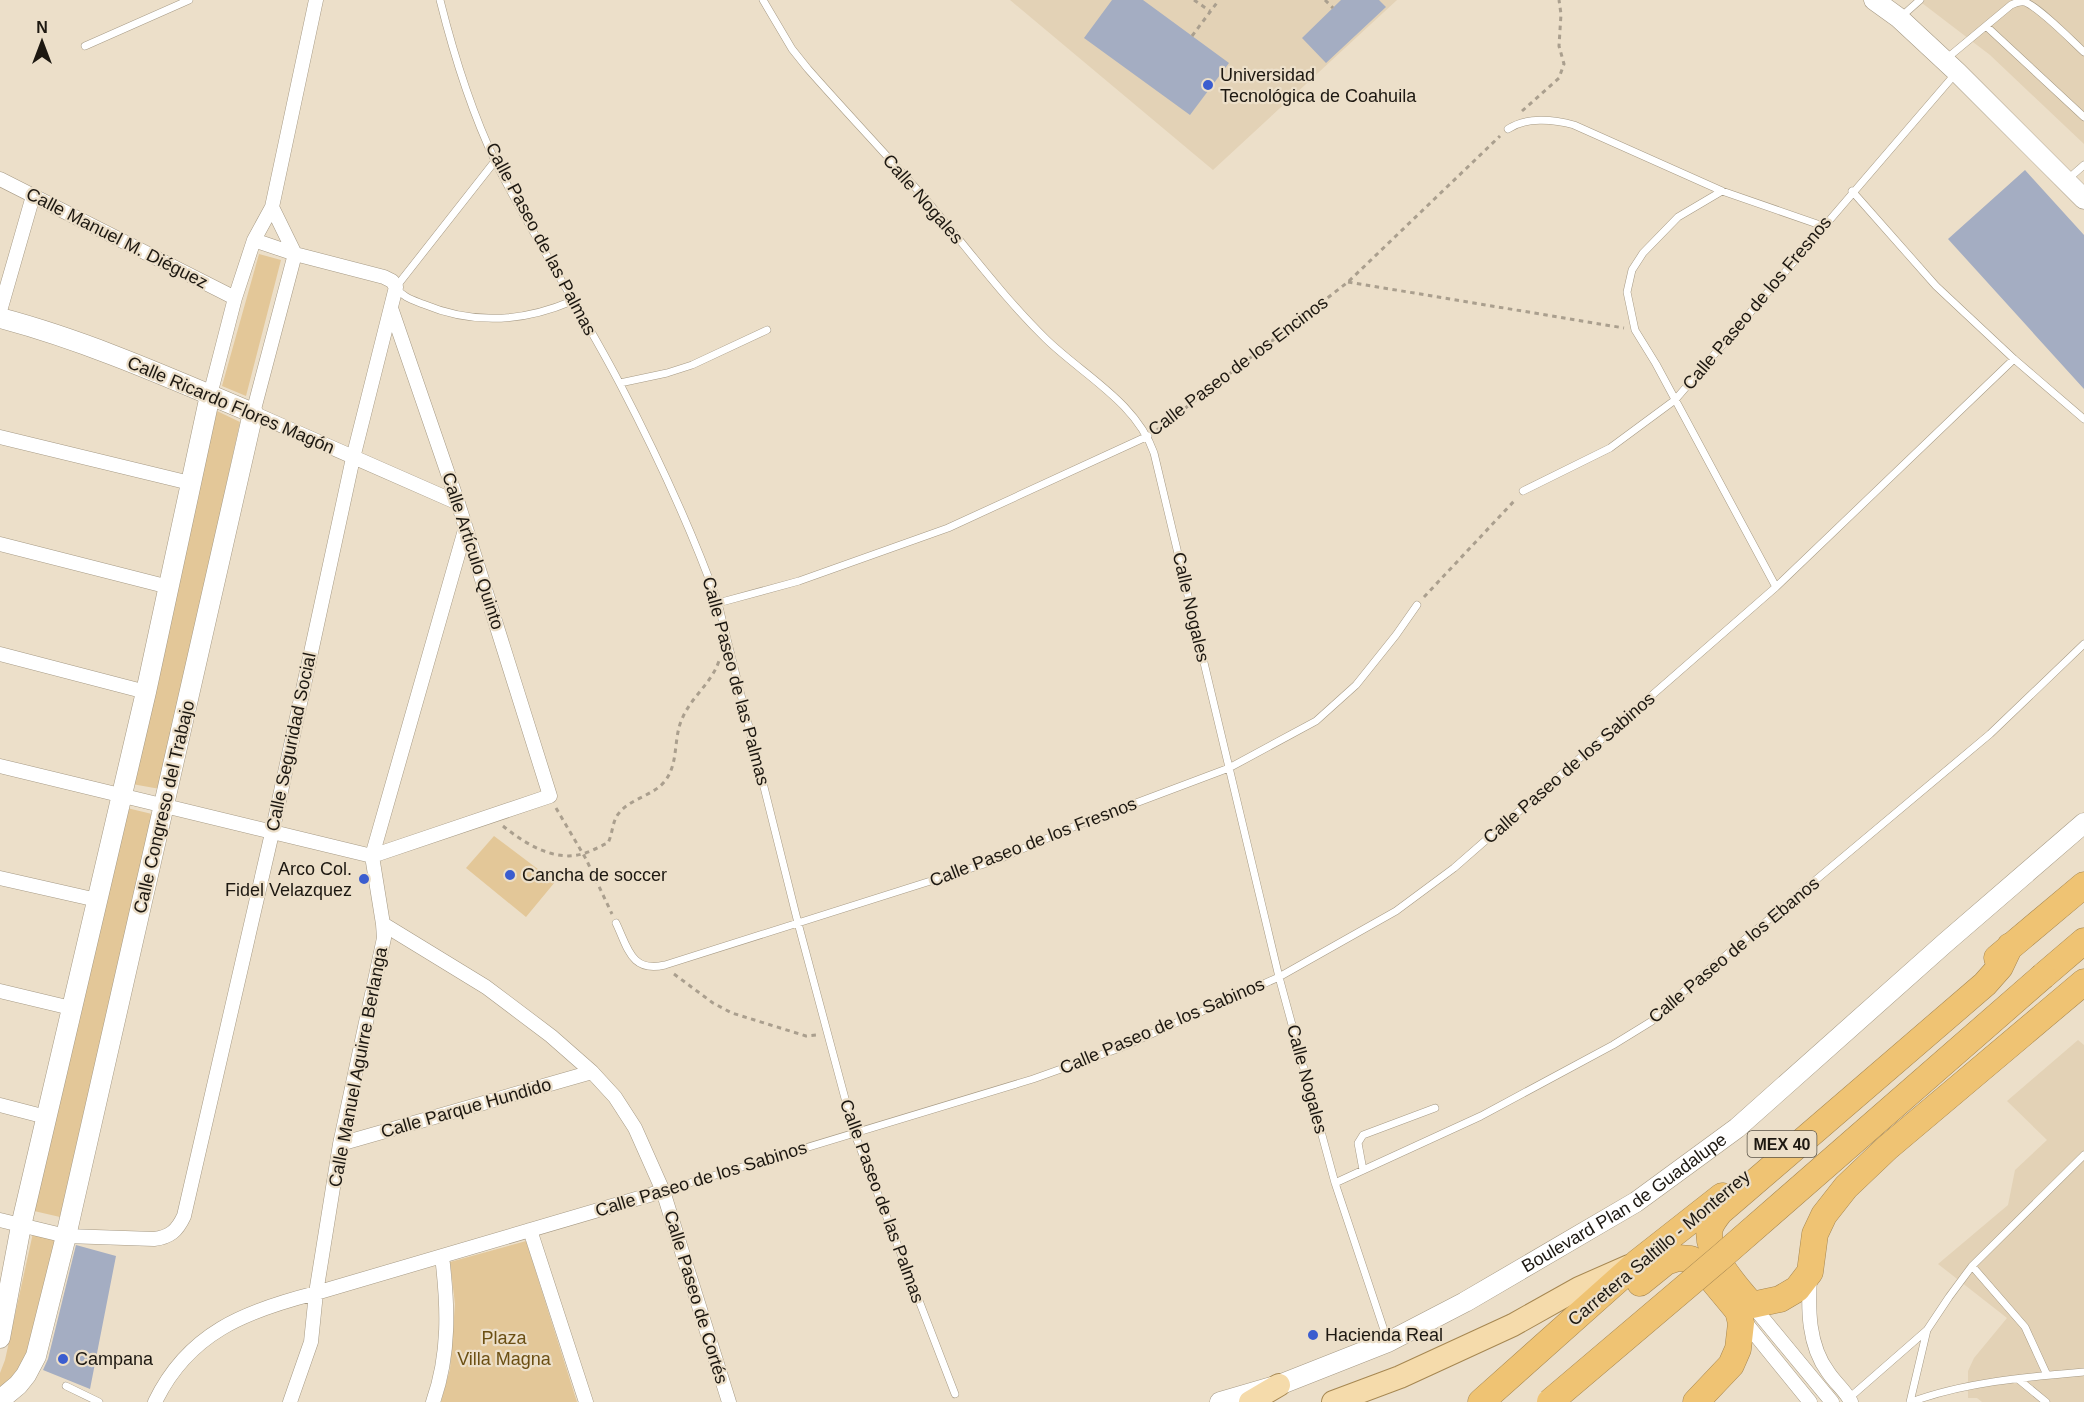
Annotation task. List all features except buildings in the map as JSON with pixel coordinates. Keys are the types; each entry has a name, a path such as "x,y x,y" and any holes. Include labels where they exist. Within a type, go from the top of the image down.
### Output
{"highway":[{"name":"Carretera Saltillo - Monterrey","path":"1482,1401 1638,1262 1714,1203 2010,946 2084,885"},
{"name":"MEX 40","path":"1550,1402 1721,1257 2084,941"},
{"path":"1696,1402 1731,1365 1738,1349 1746,1311 1712,1248 1710,1235 1713,1220 1985,984 2000,967 2010,946"},
{"path":"1482,1401 1510,1391 1536,1373 1572,1345 1654,1269 1666,1262 1678,1258 1691,1259 1698,1263 1738,1311 1746,1311 1789,1294 1810,1272 1815,1234 1824,1215 1846,1187 1887,1148 2084,982"}],"main road":[{"path":"1333,1402 1400,1377 1512,1325 1579,1288 1638,1262"},
{"path":"1250,1402 1279,1384"}],"street":[{"path":"1,1332 21,1226 146,692 210,395 235,298 254,240 272,207 316,0"},
{"path":"1874,0 1899,18 1951,66 2084,199"},
{"name":"Calle Manuel M. Diéguez","path":"0,179 235,298"},
{"path":"0,311 33,196"},
{"path":"272,207 295,254"},
{"path":"254,240 295,254 384,277 392,281 396,287"},
{"name":"Calle Congreso del Trabajo","path":"0,1400 22,1380 36,1356 66,1236 253,414 295,254"},
{"name":"Calle Seguridad Social","path":"0,1220 66,1236 154,1239 166,1238 175,1232 184,1216 272,832 353,458 396,287"},
{"name":"Calle Artículo Quinto","path":"391,308 458,503 550,796"},
{"name":"Calle Ricardo Flores Magón","path":"0,318 75,341 210,395 458,503"},
{"path":"0,437 190,483"},
{"name":"Calle Manuel Aguirre Berlanga","path":"290,1402 311,1342 316,1293 340,1144 384,938 372,856 465,530"},
{"path":"0,544 169,587"},
{"path":"0,654 146,692"},
{"path":"0,766 372,856 550,796"},
{"name":"Boulevard Plan de Guadalupe","path":"1220,1402 1279,1384 1388,1342 1465,1302 1636,1202 1737,1128 2084,823"},
{"path":"0,878 97,900"},
{"name":"Calle Paseo de Cortés","path":"383,924 486,987 550,1036 592,1072 615,1097 635,1128 663,1191 729,1402"},
{"path":"0,992 71,1008"},
{"name":"Calle Parque Hundido","path":"340,1144 592,1072"},
{"path":"0,1105 46,1117"},
{"name":"Calle Paseo de los Sabinos","path":"155,1402 173,1370 185,1355 210,1334 278,1302 316,1293 663,1191"},
{"path":"530,1230 586,1402"},
{"path":"433,1402 439,1384 447,1329 447,1299 442,1256"},
{"path":"1810,1272 1810,1323 1818,1356 1827,1372 1851,1401"},
{"path":"1746,1311 1810,1402"},
{"path":"1746,1311 1832,1402"}],"lane":[{"path":"85,46 189,0"},
{"name":"Calle Paseo de las Palmas","path":"440,0 461,77 495,161 572,301 620,382 672,489 703,561 718,603 798,923 854,1132 955,1394"},
{"name":"Calle Nogales","path":"763,0 792,49 808,69 921,194 981,267 1046,339 1125,406 1148,436 1154,453 1279,976 1335,1184 1388,1342"},
{"path":"1899,18 1920,0"},
{"name":"Calle Paseo de los Fresnos","path":"1522,491 1610,448 1675,400 1852,191 1951,66 1986,26 2011,5 2024,2 2038,11 2084,52"},
{"path":"1986,26 2084,117"},
{"path":"1508,129 1523,122 1567,123 1722,191 1823,226"},
{"path":"495,161 396,287 399,292 409,298 430,307 492,320 532,315 572,301"},
{"path":"2067,181 2084,165"},
{"path":"1722,191 1678,217 1643,253 1632,270 1627,292 1635,330 1656,363 1776,587"},
{"path":"1852,191 1936,286 2014,359 2084,419"},
{"path":"620,382 667,373 692,365 767,330"},
{"name":"Calle Paseo de los Sabinos","path":"663,1191 1033,1079 1120,1048 1279,976 1396,912 1454,868 1776,587 2014,359"},
{"name":"Calle Paseo de los Encinos","path":"718,603 799,581 948,528 1148,436"},
{"name":"Calle Paseo de los Fresnos","path":"616,923 634,960 643,966 655,968 663,966 997,860 1080,824 1229,768 1316,721 1356,685 1417,605"},
{"name":"Calle Paseo de los Ebanos","path":"1335,1184 1491,1111 1652,1021 1694,982 1989,734 2084,644"},
{"path":"1363,1170 1358,1143 1363,1135 1435,1108"},
{"path":"1851,1401 1927,1330 1948,1296 1972,1266 2084,1155"},
{"path":"1972,1266 2025,1327 2047,1376"},
{"path":"1910,1402 1927,1330"},
{"path":"1910,1402 1935,1393 2018,1379 2084,1372"},
{"path":"2018,1379 2046,1402"},
{"path":"66,1386 99,1402"}],"path":[{"path":"1194,0 1210,11"},
{"path":"1325,0 1333,8"},
{"name":"Calle Paseo de los Encinos","path":"1148,436 1348,282 1508,129 1529,103 1559,78 1563,64 1559,46 1561,14 1559,0"},
{"path":"1192,36 1216,1"},
{"path":"1348,282 1635,330"},
{"path":"1417,605 1522,491"},
{"path":"490,816 538,849 555,854 582,854 608,843 617,815 623,808 662,784 667,778 673,764 682,718 717,669 727,639"},
{"path":"550,796 616,923"},
{"path":"663,966 713,1003 732,1013 806,1036 827,1033"}],"shaded area":[{"name":"Universidad Tecnológica de Coahuila","path":"1010,0 1397,0 1213,170"},
{"path":"1918,0 2084,0 2084,144 1990,55"},
{"path":"2078,1040 2084,1045 2084,1402 1982,1402 1977,1398 1968,1398 1968,1371 1974,1358 2007,1318 1938,1264 2008,1205 2015,1170 2047,1140 2007,1101"}],"green space":[{"path":"259,254 281,260 246,396 222,386"},
{"path":"217,411 240,422 160,789 132,784"},
{"path":"127,808 152,814 60,1217 34,1211"},
{"name":"Cancha de soccer","path":"494,836 555,882 526,917 466,868"},
{"path":"33,1233 61,1238 34,1341 19,1371 0,1389 0,1373 5,1360"},
{"name":"Plaza Villa Magna","path":"526,1241 577,1402 441,1402 450,1369 455,1304 450,1262"}],"place":[{"name":"Universidad Tecnológica de Coahuila","path":"1208,85"},
{"name":"Cancha de soccer","path":"510,875"},
{"name":"Arco Col. Fidel Velazquez","path":"364,879"},
{"name":"Hacienda Real","path":"1313,1335"},
{"name":"Campana","path":"63,1359"}]}
